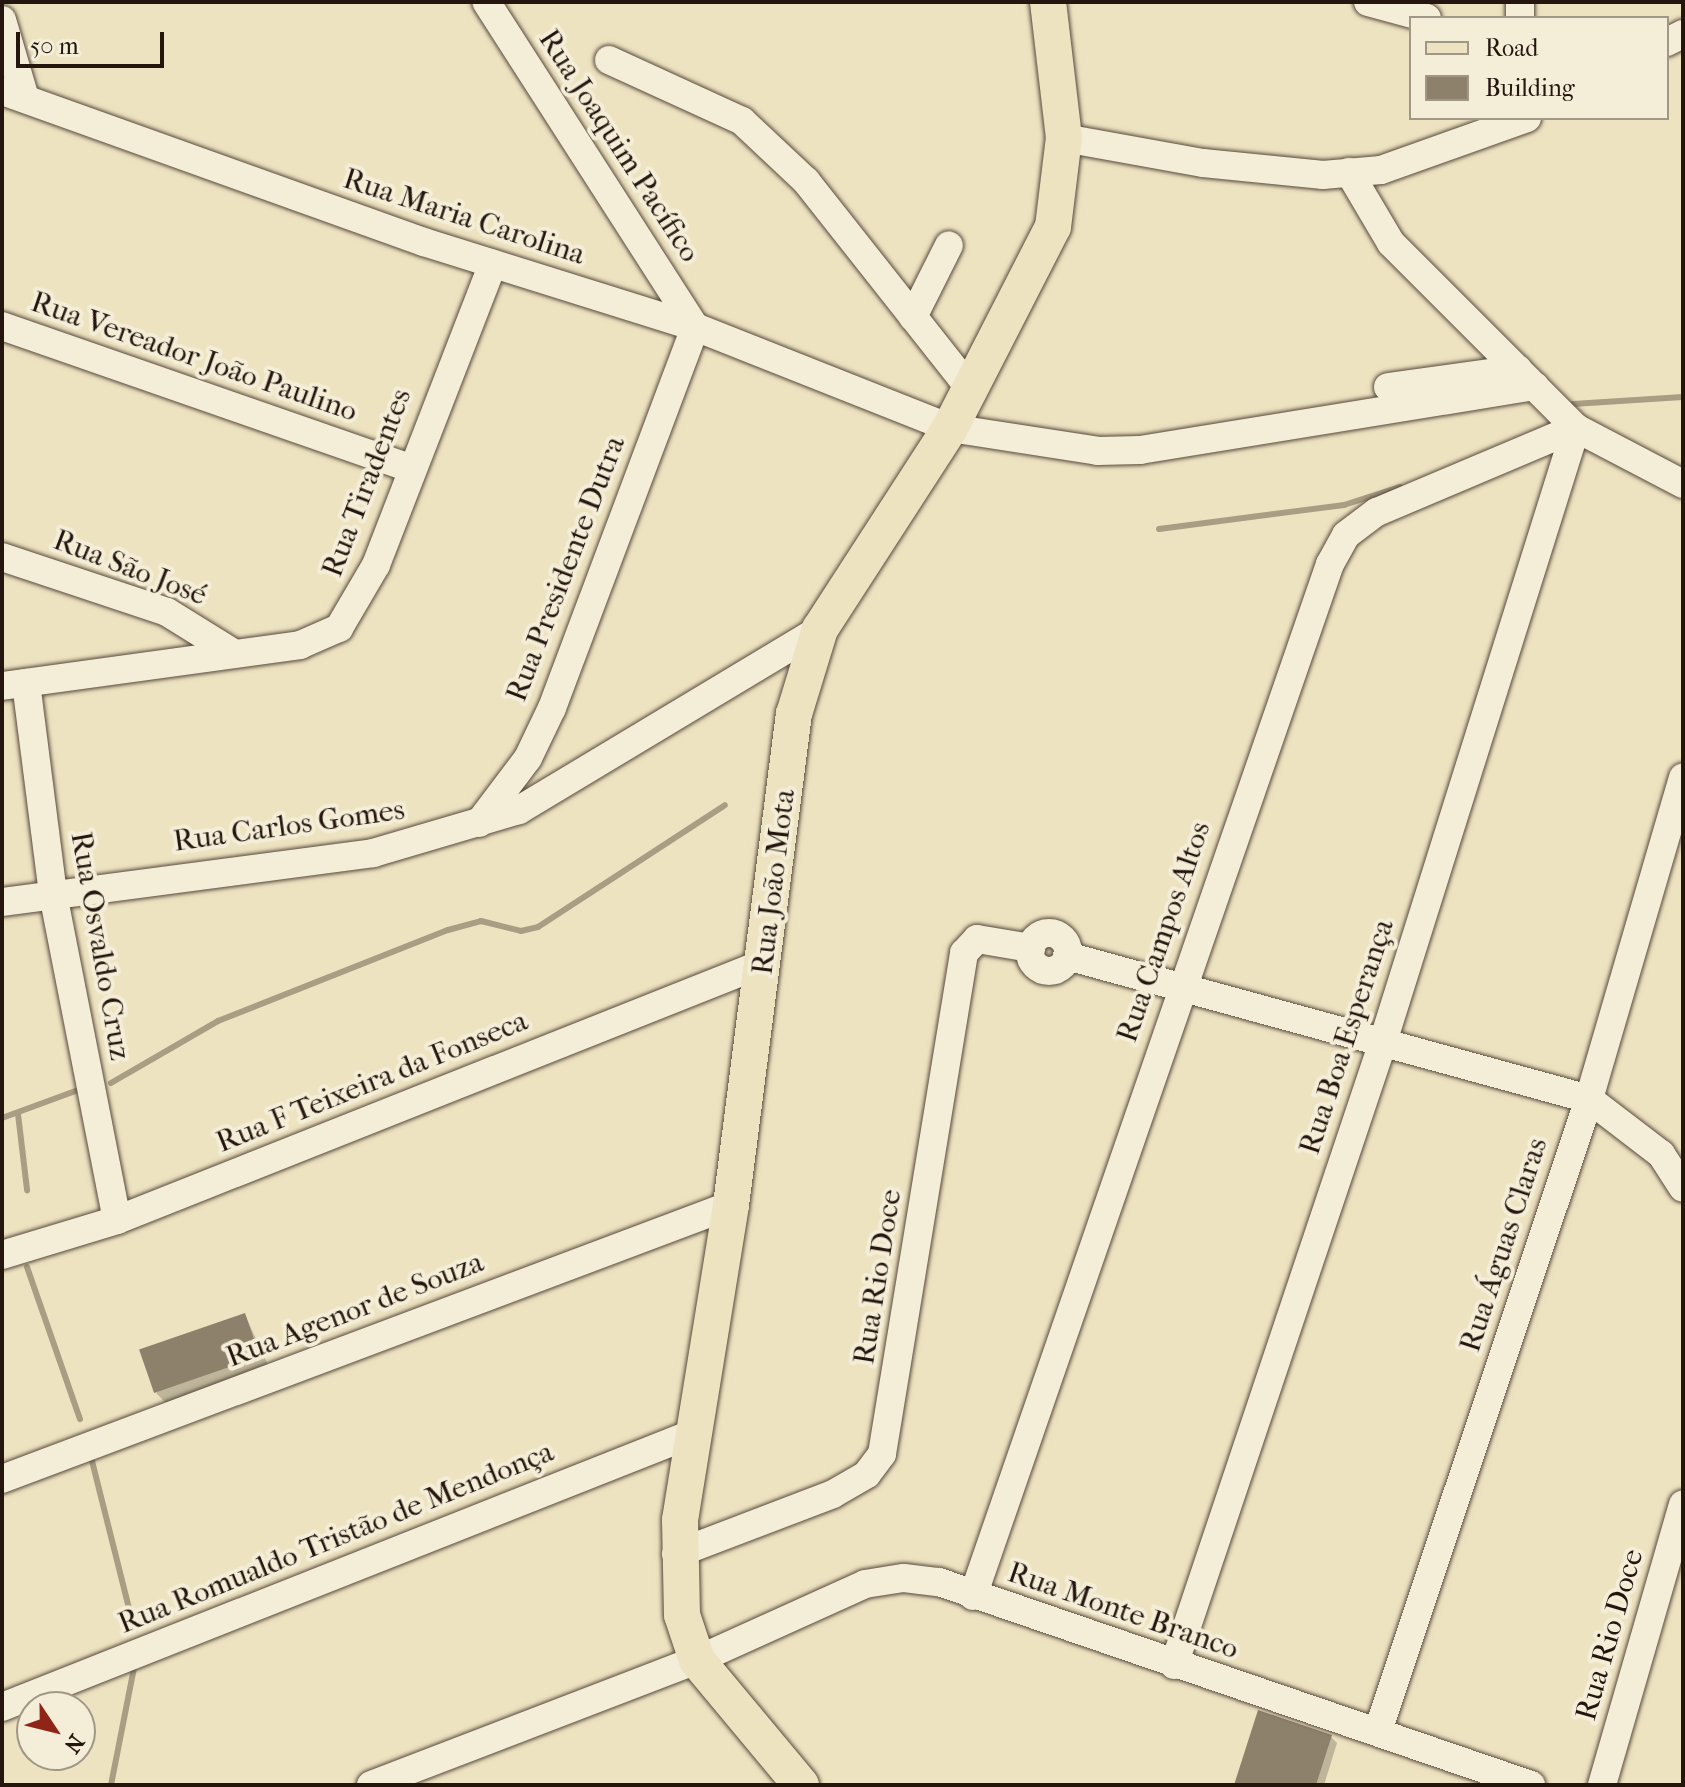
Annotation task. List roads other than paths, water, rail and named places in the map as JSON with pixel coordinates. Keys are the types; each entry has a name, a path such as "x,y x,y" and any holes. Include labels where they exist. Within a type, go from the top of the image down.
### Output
{"main road":[{"name":"Rua João Mota","path":"801,1785 697,1660 682,1615 676,1554 731,1205 794,714 820,629 960,409 1053,227 1064,138 1048,2"}],"street":[{"name":"Rua Joaquim Pacífico","path":"486,2 695,327"},
{"path":"1368,2 1424,12"},
{"path":"2,20 14,94"},
{"path":"609,60 742,121 806,181 913,317 960,409"},
{"name":"Rua Maria Carolina","path":"14,94 493,264 695,327 905,404 960,409 1098,451 1140,450 1526,377"},
{"path":"1064,138 1203,163 1349,172 1381,170 1521,120"},
{"path":"1349,172 1391,243 1576,428 1683,484"},
{"path":"913,317 949,245"},
{"name":"Rua Tiradentes","path":"14,684 230,651 300,645 339,628 376,565 408,467 493,264"},
{"name":"Rua Vereador João Paulino","path":"2,326 408,467"},
{"name":"Rua Presidente Dutra","path":"479,823 528,758 552,708 695,327"},
{"name":"Rua Campos Altos","path":"973,1596 1180,985 1346,535 1377,512 1576,428"},
{"name":"Rua Boa Esperança","path":"1174,1665 1382,1045 1576,428"},
{"name":"Rua São José","path":"2,557 167,612 230,651"},
{"name":"Rua Carlos Gomes","path":"2,902 373,853 479,823 553,795 721,683 820,629"},
{"name":"Rua Osvaldo Cruz","path":"14,684 117,1220"},
{"name":"Rua Águas Claras","path":"1378,1731 1589,1099 1683,777"},
{"name":"Rua Rio Doce","path":"676,1554 833,1494 867,1474 882,1454 964,953 977,939 1031,948 1045,970 1059,968 1067,956 1180,985"},
{"name":"Rua F Teixeira da Fonseca","path":"9,1246 117,1220 764,963"},
{"path":"1180,985 1382,1045 1589,1099 1661,1154 1683,1188"},
{"name":"Rua Agenor de Souza","path":"2,1479 731,1205"},
{"name":"Rua Romualdo Tristão de Mendonça","path":"2,1707 694,1433"},
{"name":"Rua Rio Doce","path":"1602,1785 1683,1504"},
{"name":"Rua Monte Branco","path":"371,1785 697,1660 865,1584 904,1578 973,1596 1531,1785"}],"waterway":[{"path":"1573,404 1683,397"},
{"path":"1159,529 1344,505 1400,487"},
{"path":"111,1083 218,1021 448,930 481,921 521,931 538,927 725,805"},
{"path":"2,1118 81,1089"},
{"path":"18,1114 27,1190"},
{"path":"27,1267 80,1419"},
{"path":"91,1457 133,1624"},
{"path":"111,1785 134,1668"}]}
